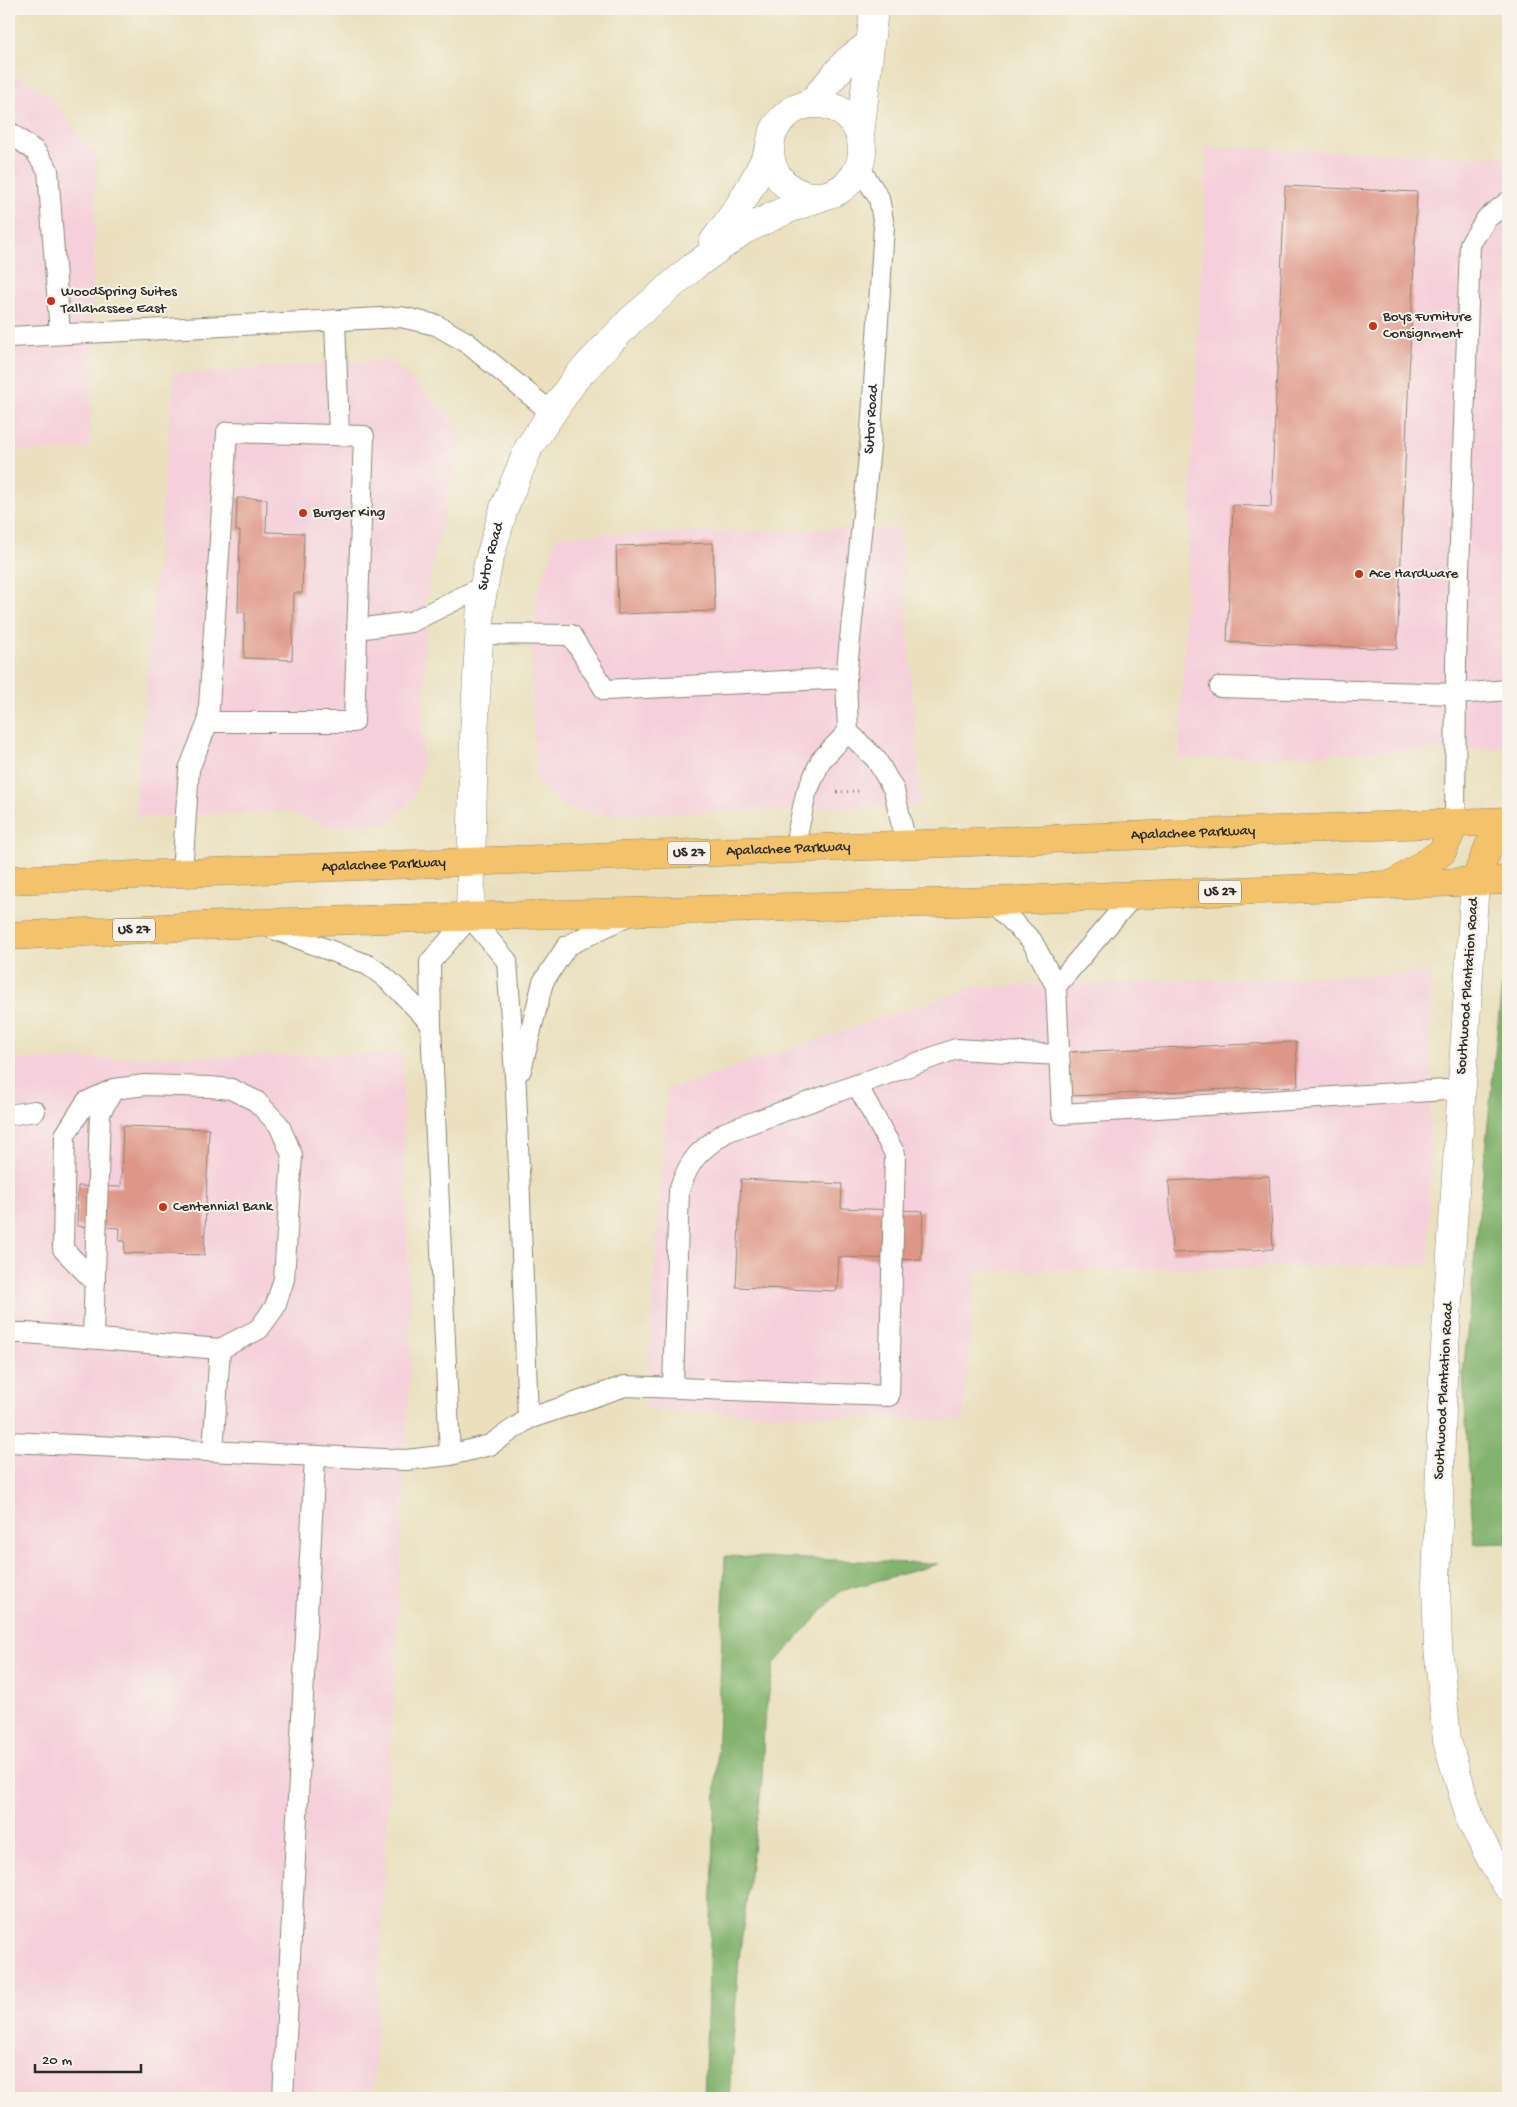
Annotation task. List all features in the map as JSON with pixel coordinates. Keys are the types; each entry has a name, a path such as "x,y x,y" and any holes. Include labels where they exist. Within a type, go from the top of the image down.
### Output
{"main road":[{"name":"Apalachee Parkway","path":"9,880 1508,821"},
{"path":"1393,885 1442,852 1455,823"},
{"path":"1475,881 1488,846 1508,836"},
{"name":"US 27","path":"9,936 258,923 992,901 1508,880"}],"street":[{"path":"860,136 854,123 843,113 830,106 810,104 801,106 788,112 778,123 771,136 769,150 772,166 780,180 792,190 807,196 824,196 839,191 851,180 859,167 862,150 860,136 874,9"},
{"path":"810,104 846,62 869,44"},
{"name":"Sutor Road","path":"693,267 739,210 758,176 769,150"},
{"name":"Sutor Road","path":"470,917 478,634 484,586 488,564 504,508 529,447 575,379 631,320 693,267 744,230 784,210 824,196"},
{"name":"Southwood Plantation Road","path":"1475,881 1444,1379 1436,1586 1438,1646 1447,1741 1471,1821 1495,1867 1508,1887"}],"lane":[{"path":"9,132 35,152 48,170 60,334"},
{"name":"Sutor Road","path":"848,732 846,678 870,447 884,226 879,198 859,167"},
{"path":"1455,823 1456,661 1470,244 1487,218 1508,202"},
{"path":"9,336 401,317 436,325 466,342 552,413"},
{"path":"336,320 339,435"},
{"path":"182,873 189,769 208,722 227,432 364,436 354,722 208,722"},
{"path":"357,629 411,622 484,586"},
{"path":"478,634 571,635 605,690 846,678"},
{"path":"1220,687 1457,694 1508,690"},
{"path":"794,849 806,794 821,760 848,732 876,759 894,790 906,844"},
{"path":"1056,986 1134,895"},
{"path":"992,901 1032,941 1056,986 1062,1114 1462,1089"},
{"path":"516,1089 542,982 567,946 636,911"},
{"path":"450,1456 430,1024 430,962 470,917 507,961 516,1089 528,1419"},
{"path":"258,923 368,965 380,972 405,995 430,1024"},
{"path":"673,1388 679,1190 686,1170 701,1150 726,1132 956,1049 1059,1055"},
{"path":"9,1334 93,1338 220,1349 259,1329 274,1306 284,1279 292,1155 279,1124 256,1101 231,1089 145,1084 114,1089 86,1102 65,1135 63,1249 94,1282"},
{"path":"9,1442 406,1460 450,1456 490,1445 528,1419 625,1386 889,1396 895,1154 857,1085"},
{"path":"93,1338 100,1113 114,1089"},
{"path":"9,1116 35,1111"},
{"path":"213,1451 220,1349"},
{"path":"284,2098 315,1456"}],"path":[{"path":"831,792 866,791"}],"shaded area":[{"name":"WoodSpring Suites Tallahassee East","path":"9,70 48,95 96,155 90,448 9,452"},
{"path":"1207,147 1508,157 1508,748 1179,759"},
{"name":"Burger King","path":"391,360 462,429 426,598 422,767 413,799 390,822 331,827 283,811 134,818 174,374"},
{"path":"900,528 921,805 601,815 563,806 536,781 531,673 538,591 558,535"},
{"path":"1431,973 1429,1265 976,1271 963,1421 645,1410 667,1090 974,987"},
{"path":"402,1053 411,1351 373,2098 9,2098 9,1060"}],"green space":[{"path":"1508,923 1508,1543 1474,1544 1463,1374"},
{"path":"725,1556 938,1564 840,1591 774,1664 764,1723 762,1781 739,1958 729,2098 704,2098"}],"building":[{"path":"1285,186 1417,192 1397,649 1227,642 1233,505 1271,507"},
{"path":"237,498 267,499 266,532 304,533 302,593 294,593 292,660 244,658 245,612 238,612 240,531 236,531"},
{"path":"713,543 715,611 618,614 616,546"},
{"path":"1296,1042 1298,1086 1071,1096 1069,1052"},
{"name":"Centennial Bank","path":"123,1126 209,1129 204,1255 124,1253 125,1241 119,1241 120,1228 77,1226 78,1186 121,1187"},
{"path":"1269,1176 1273,1249 1172,1253 1169,1181"},
{"path":"741,1179 842,1184 841,1208 923,1211 921,1260 839,1257 837,1291 736,1287"}],"place":[{"name":"WoodSpring Suites Tallahassee East","path":"51,301"},
{"name":"Boys Furniture Consignment","path":"1373,326"},
{"name":"Burger King","path":"303,513"},
{"name":"Ace Hardware","path":"1359,574"},
{"name":"Centennial Bank","path":"163,1207"}]}
